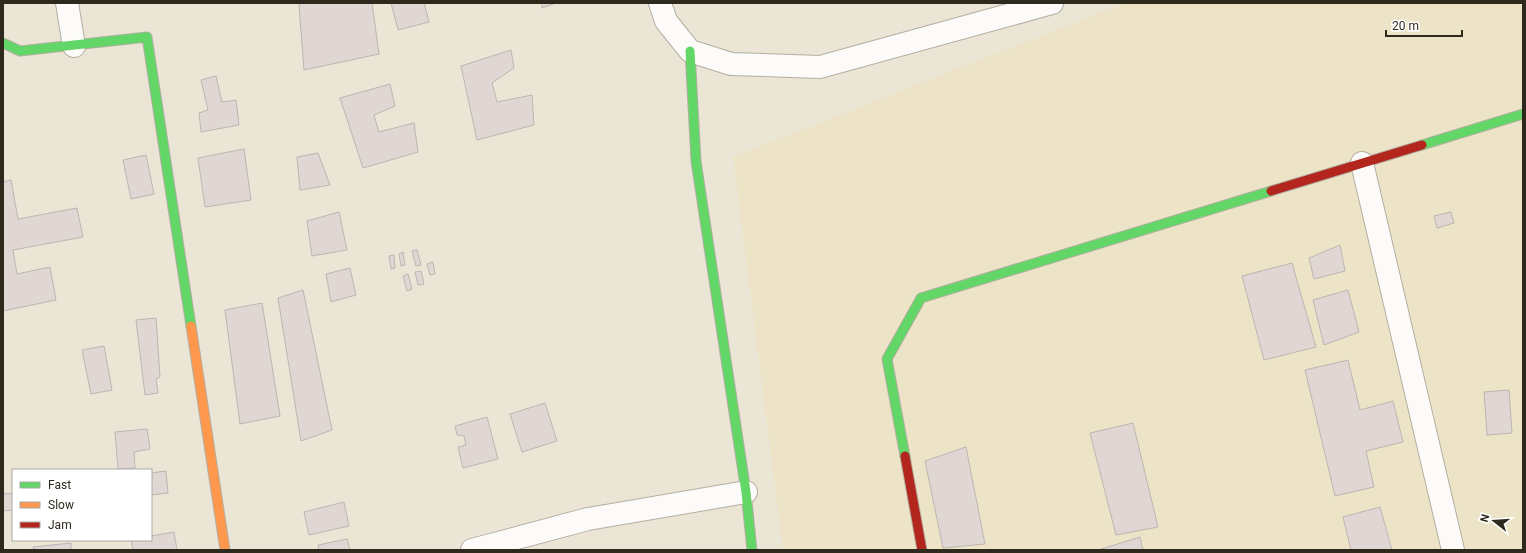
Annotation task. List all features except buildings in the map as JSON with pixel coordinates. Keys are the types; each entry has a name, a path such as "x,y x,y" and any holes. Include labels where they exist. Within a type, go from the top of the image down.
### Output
{"street":[{"path":"67,3 74,46"},
{"path":"660,3 666,21 690,51 731,64 820,67 1052,3"},
{"path":"3,43 20,51 147,37 225,550"},
{"path":"690,51 696,161 746,492 752,550"},
{"path":"922,550 887,359 921,298 1523,114"},
{"path":"1362,163 1453,550"},
{"path":"472,550 588,519 746,492"}],"shaded area":[{"path":"1125,3 1523,3 1523,550 783,550 733,157"}],"traffic: fast":[{"path":"3,43 20,51 147,37 191,326"},
{"path":"690,51 696,161 746,492 752,550"},
{"path":"1422,145 1523,114"},
{"path":"905,456 887,359 921,298 1271,191"}],"traffic: slow":[{"path":"191,326 225,550"}],"traffic: jam":[{"path":"1271,191 1422,145"},
{"path":"905,456 922,550"}]}
